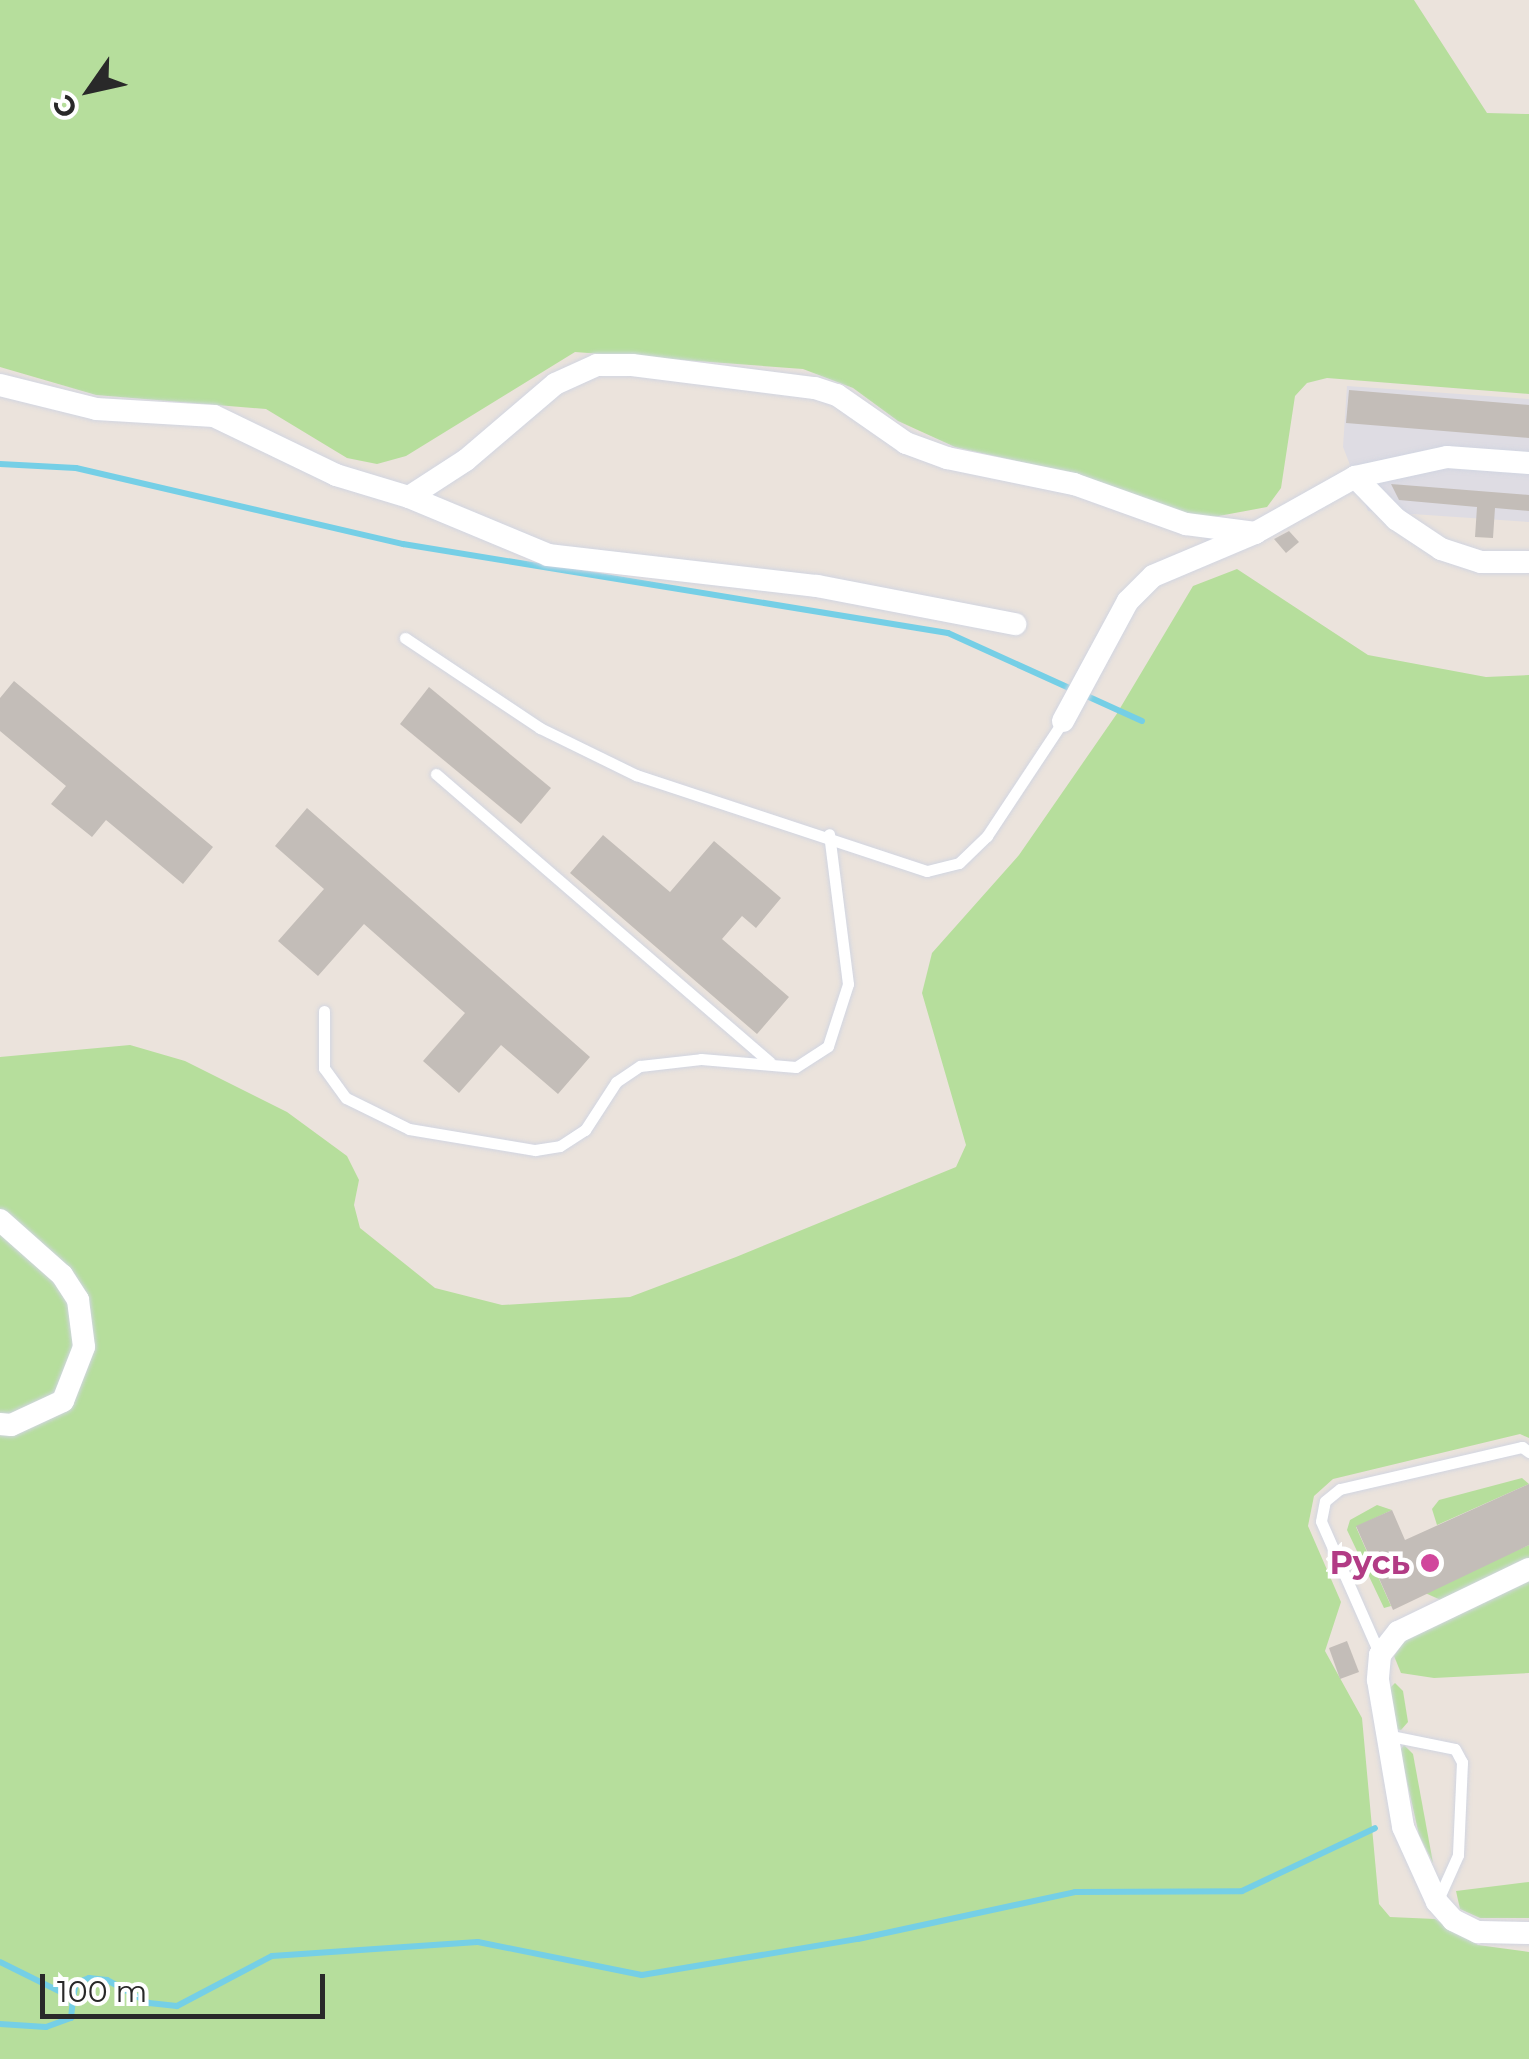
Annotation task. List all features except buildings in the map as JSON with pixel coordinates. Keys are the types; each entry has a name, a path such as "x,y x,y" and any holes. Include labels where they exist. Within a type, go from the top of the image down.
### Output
{"street":[{"path":"410,497 466,460 555,384 598,365 632,365 815,388 837,395 906,443 948,458 1074,484 1186,524 1255,533"},
{"path":"0,385 96,410 214,416 336,475 410,497 548,555 817,586 1015,624"},
{"path":"1063,721 1128,600 1154,576 1255,533 1355,477 1447,457 1529,462"},
{"path":"1355,477 1396,519 1441,549 1481,562 1529,562"},
{"path":"0,1220 62,1276 78,1300 84,1347 63,1400 12,1425 0,1424"},
{"path":"1529,1569 1422,1616 1380,1655 1386,1735 1403,1827 1437,1902 1453,1920 1478,1932 1529,1934"}],"lane":[{"path":"405,638 540,728 636,775 749,816 829,834 927,870 959,863 988,836 1063,721"},
{"path":"436,774 770,1062"},
{"path":"324,1011 324,1068 346,1098 409,1128 535,1150 560,1146 585,1130 616,1082 640,1066 688,1059 796,1066 814,1058 841,1020 846,932 829,834"},
{"path":"1380,1655 1322,1521 1326,1501 1340,1490 1522,1447 1529,1452"},
{"path":"1386,1735 1456,1749 1462,1762 1458,1855 1437,1902"}],"shaded area":[{"path":"1347,386 1529,399 1529,522 1368,511 1343,447"}],"green space":[{"path":"0,0 1414,0 1487,113 1529,114 1529,394 1327,378 1307,383 1295,396 1281,488 1267,507 1208,518 1141,502 1070,473 955,447 898,421 853,388 803,369 575,352 406,456 377,464 347,458 266,409 96,395 0,367"},
{"path":"1237,569 1368,655 1486,677 1529,675 1529,1438 1520,1434 1333,1479 1314,1496 1308,1526 1341,1602 1325,1651 1362,1718 1379,1904 1390,1917 1435,1919 1478,1945 1529,1952 1529,2059 0,2059 0,1057 130,1045 185,1061 287,1112 347,1156 359,1180 354,1205 360,1228 435,1288 502,1305 630,1297 736,1257 956,1167 966,1145 922,993 932,953 1019,855 1116,715 1193,586"},
{"path":"1522,1478 1529,1484 1437,1525 1432,1509 1439,1500"},
{"path":"1377,1505 1392,1510 1356,1527 1391,1606 1384,1608 1347,1530 1350,1520"},
{"path":"1529,1545 1529,1563 1443,1601 1423,1592"},
{"path":"1529,1576 1529,1673 1434,1678 1401,1673 1394,1656 1407,1637"},
{"path":"1395,1683 1403,1691 1408,1722 1401,1730 1396,1729 1389,1689"},
{"path":"1404,1745 1413,1754 1433,1863 1419,1835 1400,1750"},
{"path":"1529,1882 1529,1918 1480,1918 1460,1909 1456,1891"}],"waterway":[{"path":"0,464 76,468 403,544 948,633 1142,721"},
{"path":"0,1962 73,1998 76,1983 89,1978 107,1980 149,2003 177,2006 272,1956 478,1942 642,1975 858,1939 1075,1892 1242,1891 1375,1828"},
{"path":"0,2024 46,2027 71,2018 73,1998"}],"place":[{"name":"Русь","path":"1430,1563"}]}
